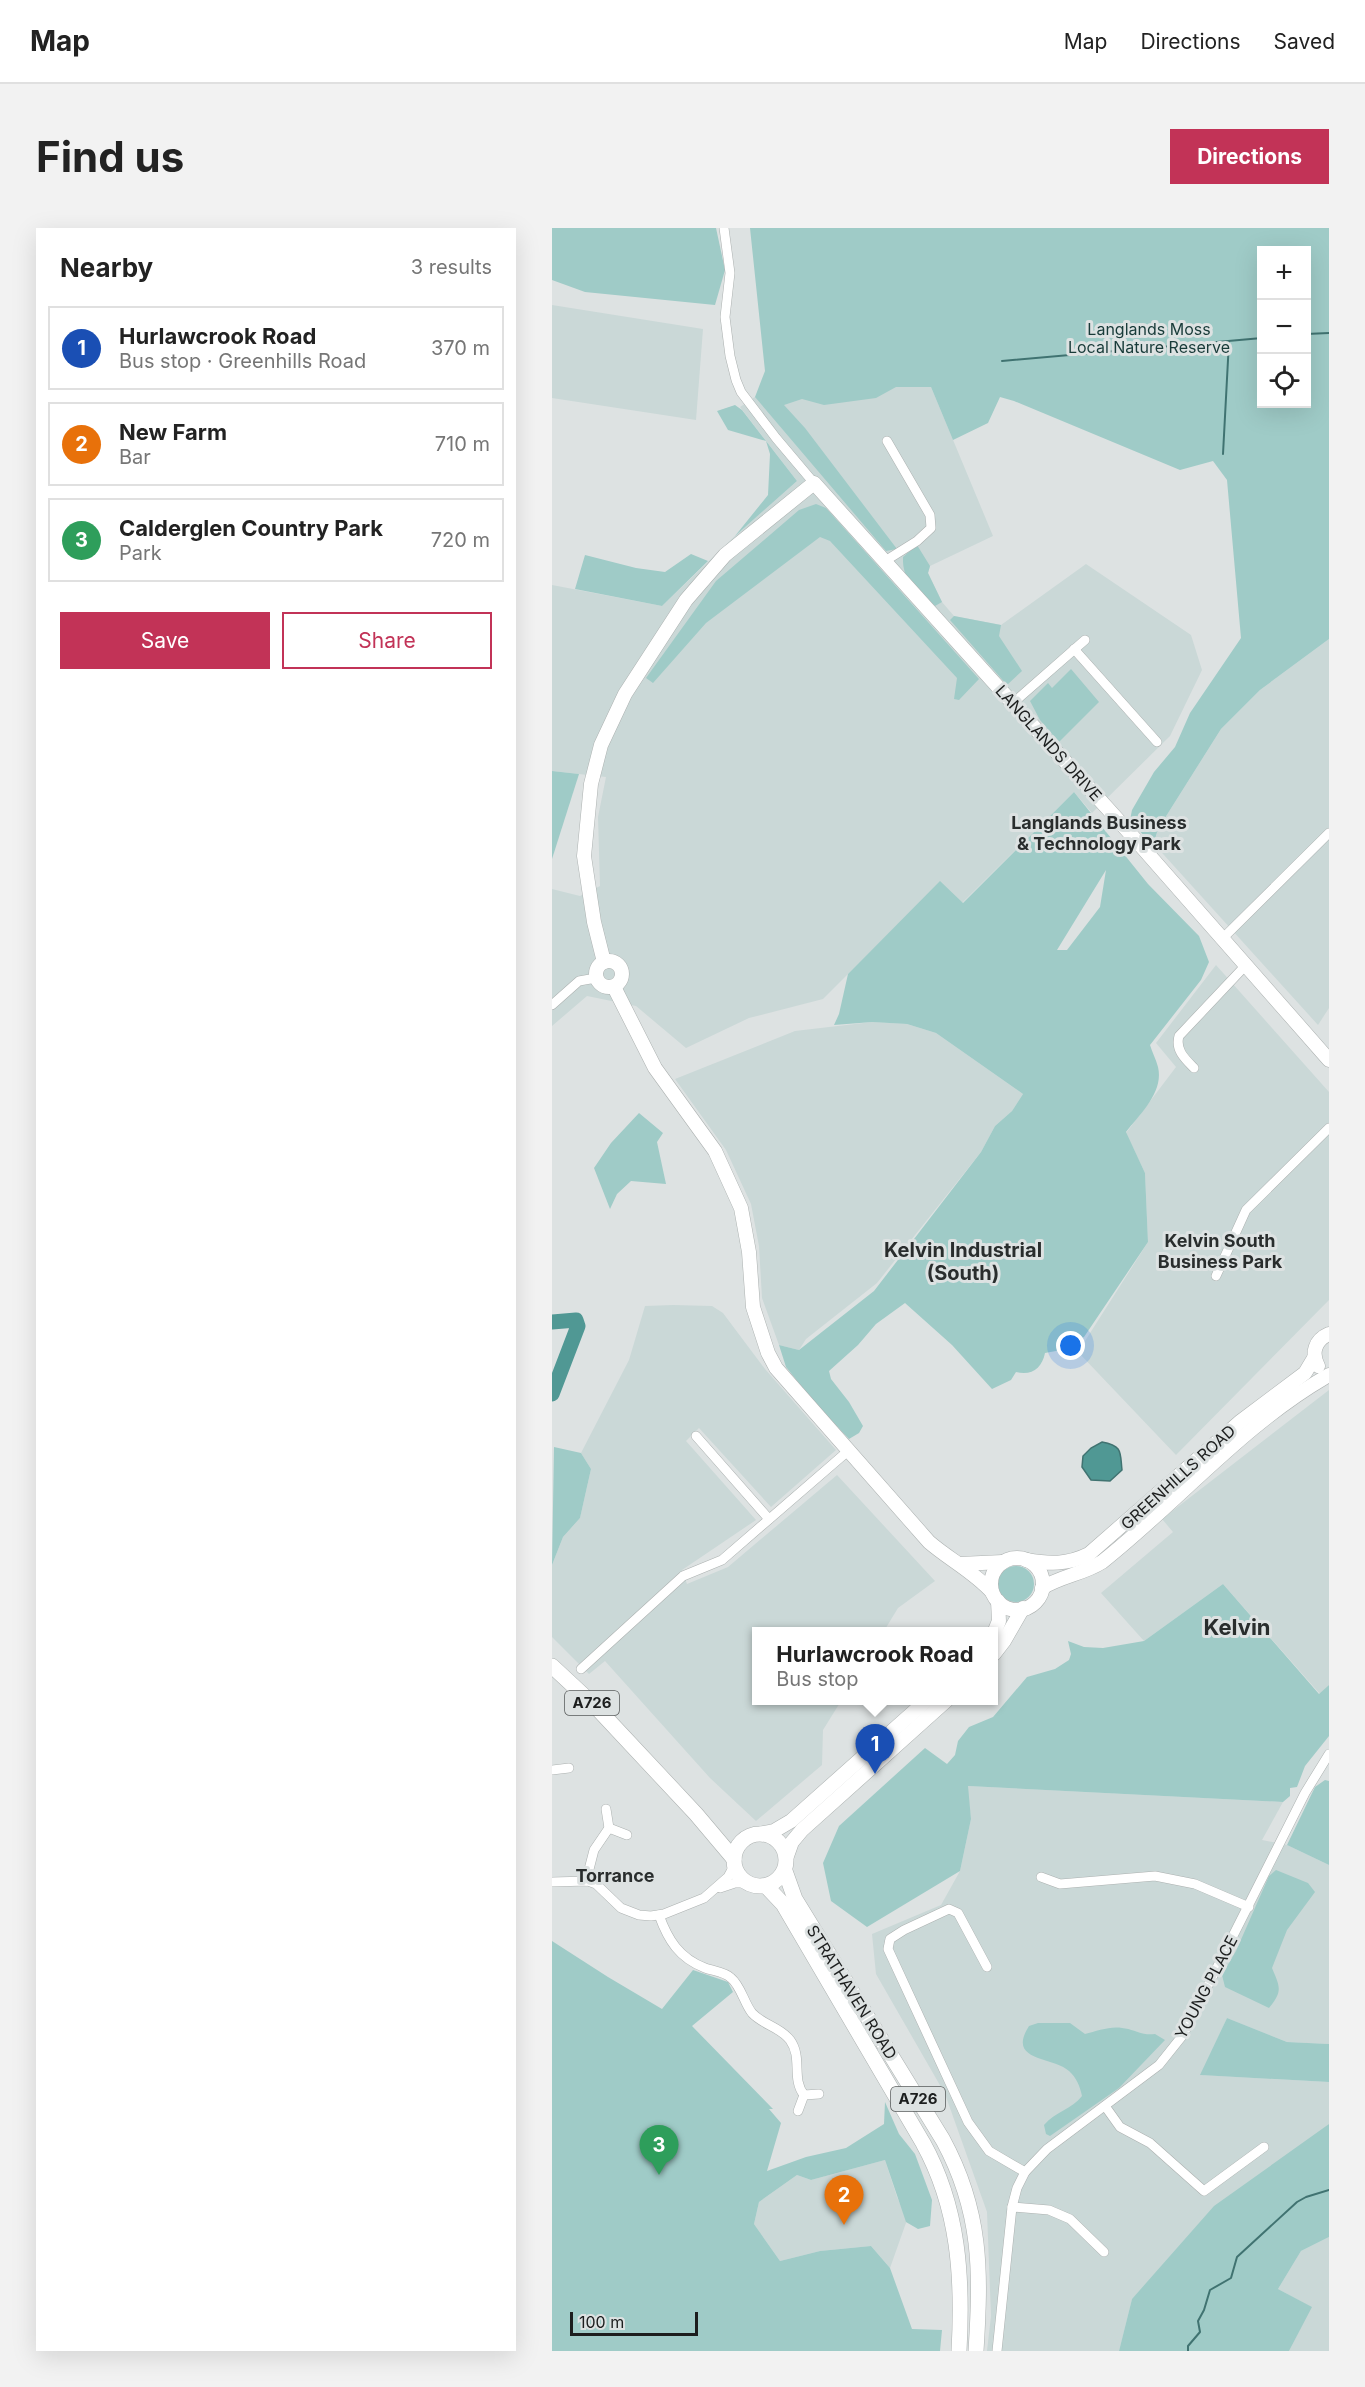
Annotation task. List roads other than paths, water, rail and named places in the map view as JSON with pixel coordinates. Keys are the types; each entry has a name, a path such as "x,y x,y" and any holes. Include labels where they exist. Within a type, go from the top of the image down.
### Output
{"main road":[{"name":"A726","path":"552,1666 595,1706 696,1814 734,1862 737,1873 747,1883"},
{"name":"A726","path":"696,1814 726,1835 743,1841"},
{"name":"A726","path":"759,1834 769,1835 777,1840 783,1847 786,1863"},
{"path":"734,1862 737,1849 743,1841 759,1834"},
{"path":"747,1883 756,1887 766,1886 779,1879 786,1863"},
{"name":"STRATHAVEN ROAD","path":"786,1863 795,1899 943,2140 963,2180 977,2241 976,2351"},
{"name":"STRATHAVEN ROAD","path":"766,1886 783,1904 923,2143 938,2173 949,2203 957,2240 960,2296 959,2351"}],"street":[{"path":"604,962 594,922 584,856 591,784 601,745 625,694 686,600 725,555 814,483 769,429 741,392 736,380 724,317 730,273 724,228"},
{"path":"885,561 917,541 931,528 930,515 887,441"},
{"name":"LANGLANDS DRIVE","path":"814,483 1013,703 1329,1060"},
{"path":"1013,703 1085,640"},
{"path":"1074,649 1157,742"},
{"path":"1221,939 1329,833"},
{"path":"612,961 621,969 620,981 614,987 601,985 596,978 596,970 604,962 612,961"},
{"path":"1194,1068 1177,1046 1179,1036 1246,965"},
{"path":"552,1005 579,981 596,978"},
{"path":"614,987 655,1068 715,1152 741,1208 749,1252 753,1307 768,1353 777,1369 929,1542 947,1558 960,1564 1010,1608 1023,1608 1035,1602 1042,1588 1037,1568 1026,1560 1017,1558 1003,1562 960,1564"},
{"path":"1216,1276 1246,1210 1329,1128"},
{"name":"GREENHILLS ROAD","path":"1026,1560 1064,1563 1089,1554 1257,1407 1305,1373 1314,1358 1317,1342 1329,1334"},
{"path":"1314,1358 1320,1369 1329,1374"},
{"name":"GREENHILLS ROAD","path":"1042,1588 1056,1579 1086,1571 1102,1562 1252,1428 1329,1374"},
{"path":"696,1436 769,1519"},
{"path":"581,1669 683,1576 722,1560 848,1451"},
{"path":"996,1627 999,1621 992,1575 1003,1562"},
{"path":"998,1648 1023,1608"},
{"path":"759,1834 774,1831 791,1821 922,1705"},
{"path":"786,1863 792,1842 802,1830 943,1705"},
{"name":"YOUNG PLACE","path":"997,2351 1012,2207 1017,2188 1025,2172 1047,2149 1159,2065 1183,2035 1305,1793 1329,1754"},
{"path":"552,1770 569,1768"},
{"path":"586,1881 594,1850 609,1828 606,1809"},
{"path":"609,1828 627,1835"},
{"path":"552,1882 586,1881 596,1884 612,1900 629,1912 639,1915 659,1915 704,1898 713,1892 728,1877 734,1862"},
{"path":"1041,1877 1060,1884 1155,1876 1195,1884 1249,1907"},
{"path":"713,1892 735,1883 747,1883"},
{"path":"987,1967 958,1913 950,1909 890,1939 888,1949 968,2122 989,2151 1025,2172"},
{"path":"659,1915 666,1935 675,1949 696,1964 731,1978 751,2012 782,2032 790,2040 798,2060 796,2082 804,2096"},
{"path":"804,2096 819,2094"},
{"path":"798,2111 804,2096"},
{"path":"1105,2106 1120,2127 1150,2143 1204,2191 1264,2147"},
{"path":"1012,2207 1049,2210 1070,2219 1104,2252"}],"waterway":[{"path":"1311,334 1329,333"},
{"path":"1002,361 1257,338"},
{"path":"1223,454 1229,341"},
{"path":"552,1322 576,1320 578,1326 552,1394"},
{"path":"1188,2351 1188,2346 1200,2332 1198,2321 1210,2290 1231,2278 1237,2257 1297,2202 1329,2190"}],"place":[{"name":"Hurlawcrook Road","path":"875,1774"},
{"name":"Calderglen Country Park","path":"659,2175"},
{"name":"New Farm","path":"844,2225"}],"district":[{"name":"Langlands Business & Technology Park","path":"1099,833"},
{"name":"Kelvin South Business Park","path":"1220,1251"},
{"name":"Kelvin Industrial (South)","path":"963,1262"},
{"name":"Kelvin","path":"1237,1627"},
{"name":"Torrance","path":"615,1876"}],"park label":[{"name":"Langlands Moss Local Nature Reserve","path":"1149,338"}]}
